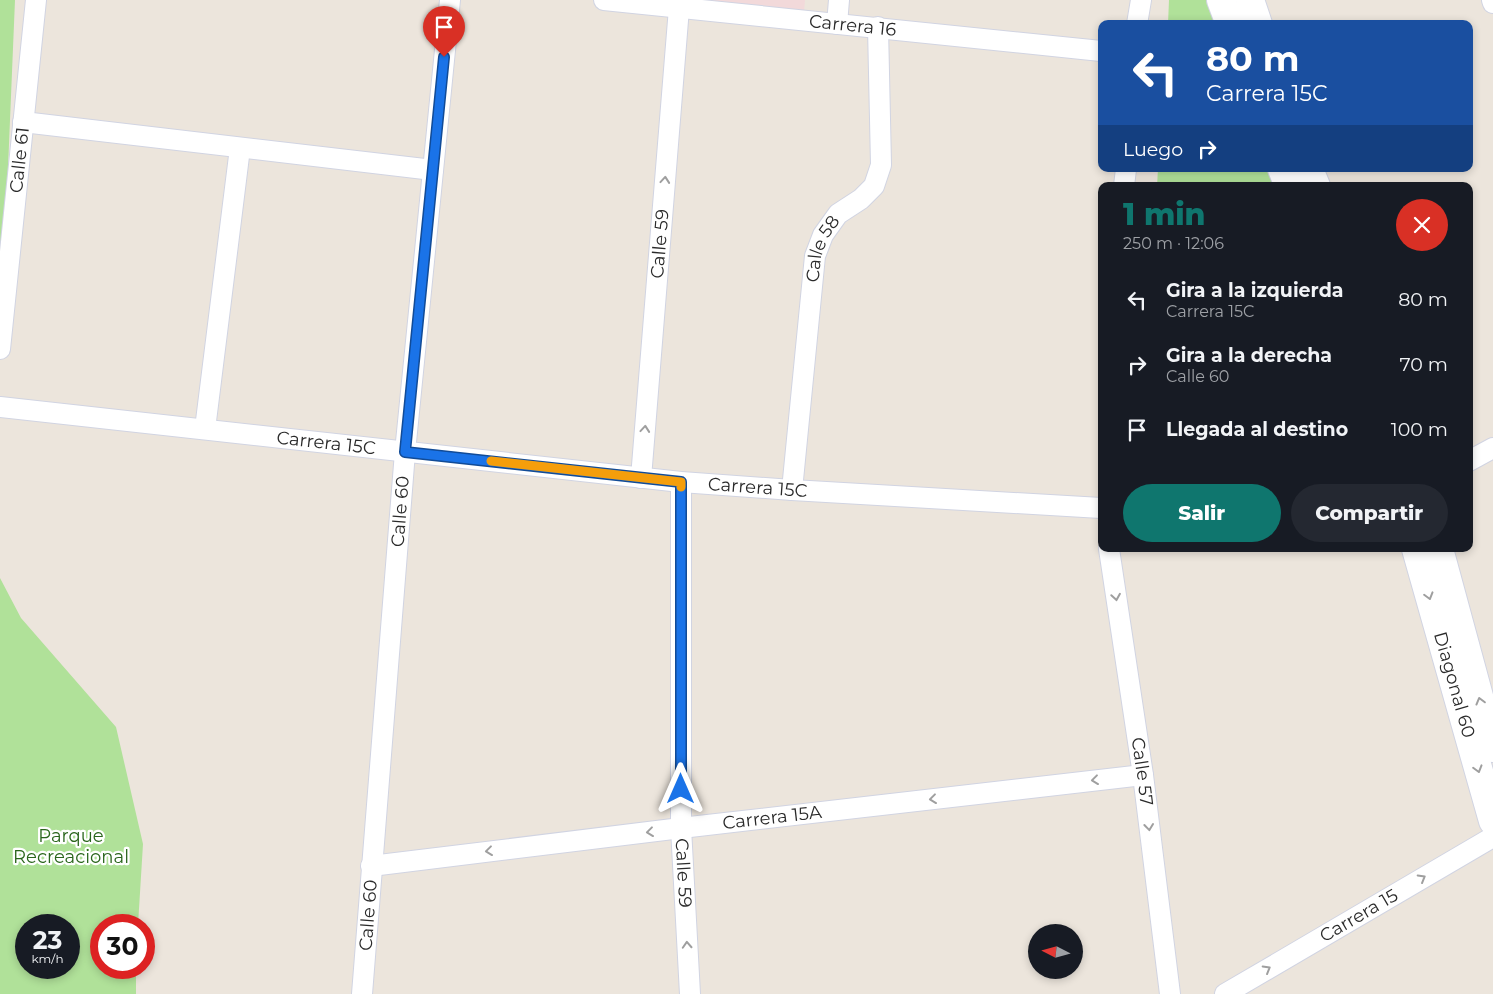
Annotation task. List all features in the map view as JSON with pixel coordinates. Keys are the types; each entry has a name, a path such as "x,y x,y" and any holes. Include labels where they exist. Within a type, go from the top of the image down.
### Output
{"street":[{"name":"Calle 61","path":"0,349 36,0"},
{"name":"Calle 60","path":"362,994 405,452 450,0"},
{"name":"Carrera 16","path":"604,0 1098,51"},
{"path":"837,24 839,0"},
{"path":"1138,20 1140,0"},
{"path":"1221,0 1228,20"},
{"path":"1250,0 1257,20"},
{"name":"Calle 59","path":"641,478 679,8"},
{"name":"Calle 58","path":"792,490 815,256 823,235 838,214 861,199 874,186 881,165 878,27"},
{"path":"24,122 433,170"},
{"path":"205,429 240,148"},
{"name":"Carrera 15C","path":"0,407 681,482 1098,508"},
{"path":"1473,459 1493,448"},
{"name":"Calle 59","path":"681,482 681,828 690,994"},
{"name":"Calle 57","path":"1109,552 1143,775 1170,994"},
{"name":"Diagonal 60","path":"1417,552 1493,822"},
{"name":"Diagonal 60","path":"1440,552 1493,748"},
{"name":"Carrera 15A","path":"371,866 1143,775"},
{"name":"Carrera 15","path":"1225,994 1493,837"}],"shaded area":[{"path":"677,0 805,0 804,12"}],"green space":[{"path":"0,0 15,0 0,360"},
{"path":"1169,0 1206,0 1214,20 1168,20"},
{"path":"1158,172 1268,172 1272,182 1157,182"},
{"name":"Parque Recreacional","path":"0,578 21,618 116,727 143,844 139,914 90,914 90,979 136,979 136,994 0,994"}],"slow traffic":[{"path":"491,461 681,482 681,487"}],"route":[{"path":"444,57 405,452 681,482 681,789"}]}
